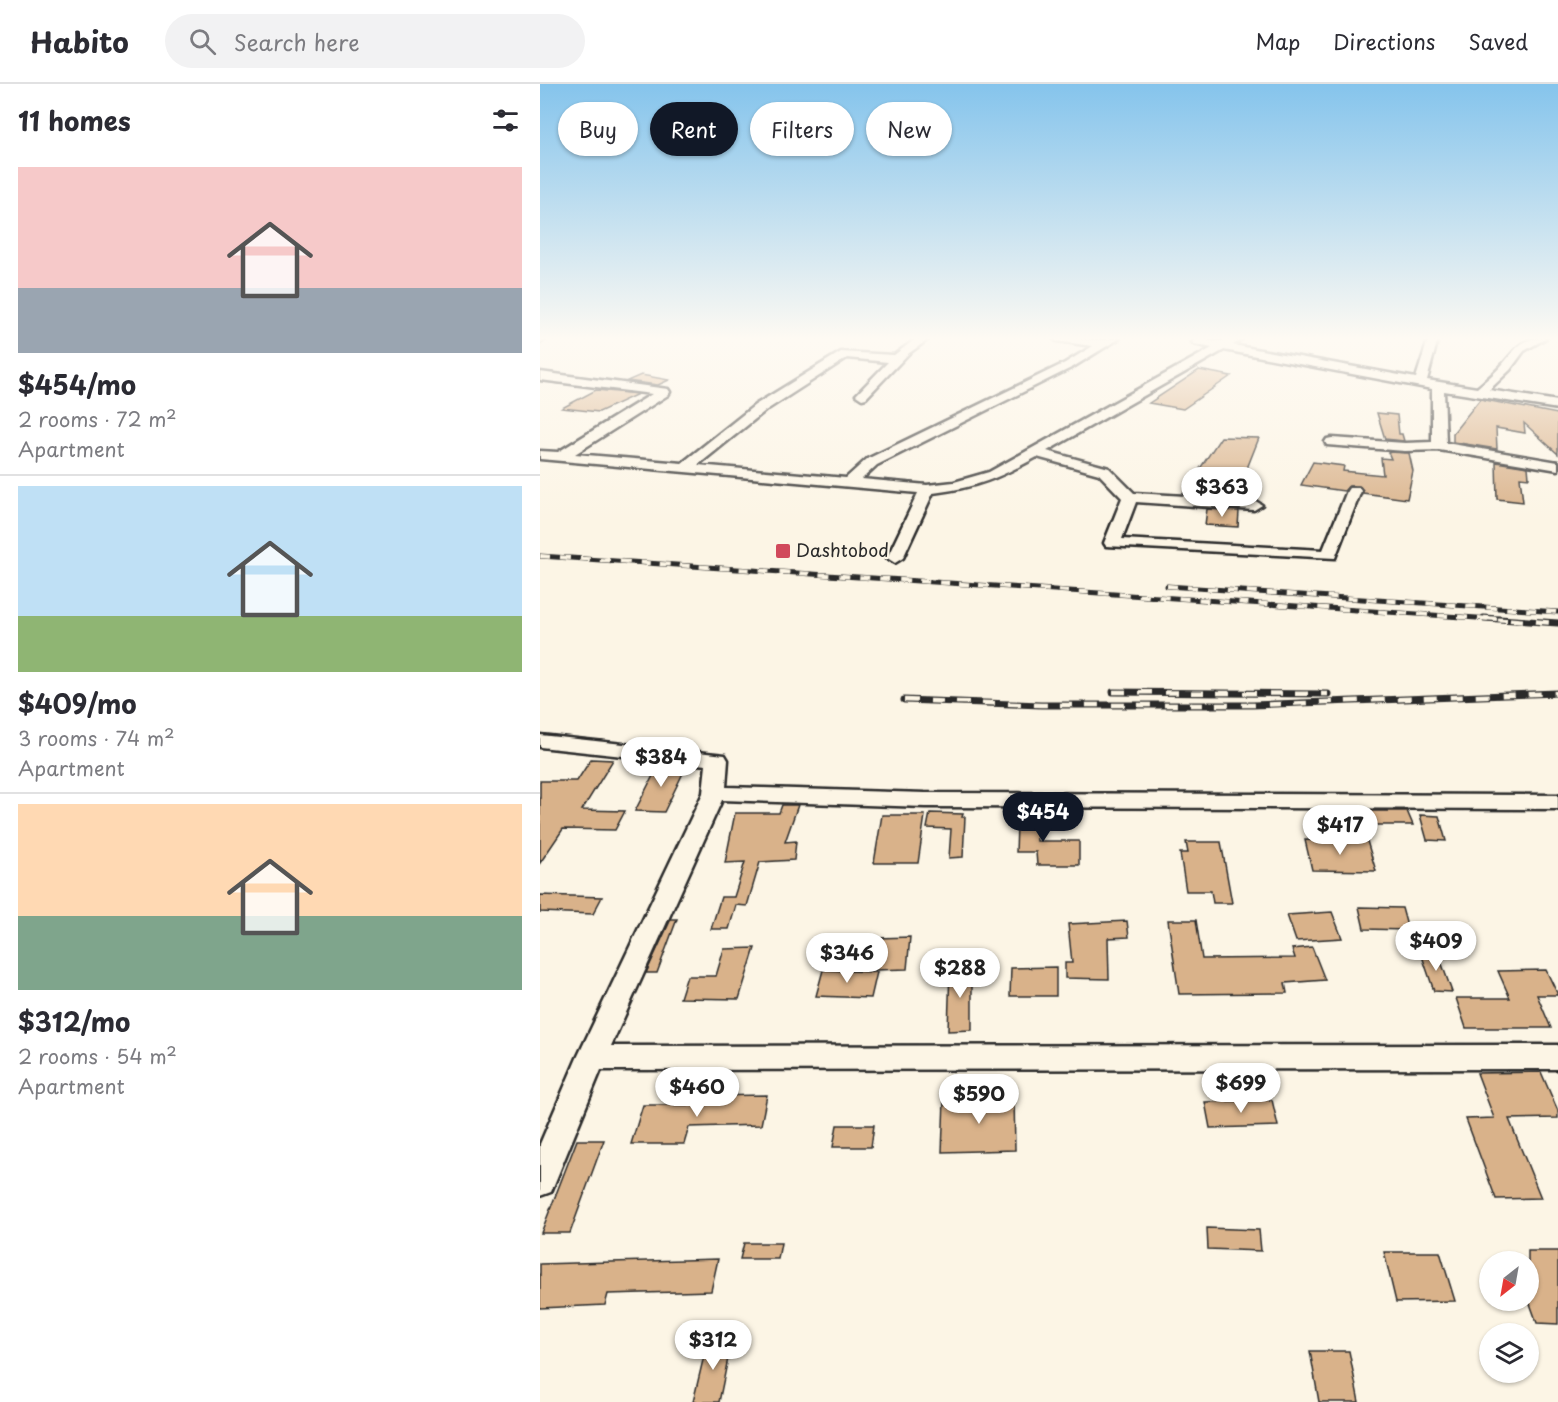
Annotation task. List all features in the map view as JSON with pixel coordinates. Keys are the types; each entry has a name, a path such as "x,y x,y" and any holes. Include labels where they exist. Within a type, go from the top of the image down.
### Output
{"street":[{"path":"560,456 651,400"},
{"path":"685,468 773,400"},
{"path":"849,483 872,462 999,400"},
{"path":"540,455 927,489 955,486 994,475 1127,400"},
{"path":"1438,400 1439,446"},
{"path":"1522,400 1558,405"},
{"path":"1332,442 1405,447 1439,446 1558,466"},
{"path":"1035,452 1104,471 1130,496 1254,505"},
{"path":"895,558 927,489"},
{"path":"1130,496 1112,543 1329,555 1354,491"},
{"path":"540,741 717,760 714,793 591,1058 540,1182"},
{"path":"714,793 846,800 1431,799 1558,802"},
{"path":"591,1058 1558,1058"}],"building":[{"path":"578,400 626,400 599,412 562,408"},
{"path":"1154,400 1197,400 1183,409 1149,403"},
{"path":"1480,400 1558,414 1558,454 1524,423 1525,433 1496,428 1497,449 1453,442 1453,433"},
{"path":"1377,413 1397,415 1399,434 1402,434 1404,441 1385,439"},
{"path":"1221,437 1259,438 1238,491 1239,497 1183,494"},
{"path":"1388,452 1409,453 1413,471 1407,499 1363,493 1359,486 1349,486 1344,491 1301,485 1313,462 1344,466 1343,471 1383,475 1381,458 1391,459"},
{"path":"1496,462 1528,467 1529,478 1520,477 1523,502 1497,499"},
{"path":"1207,509 1239,511 1238,527 1205,525"},
{"path":"591,759 613,760 582,810 625,811 615,830 563,829 540,863 540,781 577,781"},
{"path":"660,762 687,765 664,812 635,811"},
{"path":"782,805 798,805 785,842 796,841 794,860 760,862 747,906 736,905 729,929 711,929 721,897 734,897 745,862 725,863 735,813 779,813"},
{"path":"1015,810 1035,810 1037,841 1079,841 1079,865 1037,865 1036,852 1016,852"},
{"path":"1362,811 1407,811 1413,825 1367,825"},
{"path":"930,813 963,814 962,817 965,817 963,857 949,858 951,829 927,828"},
{"path":"882,815 925,815 918,863 874,863"},
{"path":"1420,815 1439,816 1446,841 1427,840"},
{"path":"1305,840 1367,841 1376,871 1312,870"},
{"path":"1186,842 1221,842 1232,903 1213,903 1211,891 1186,891 1180,853 1188,853"},
{"path":"540,895 602,897 593,914 540,912"},
{"path":"1359,907 1402,908 1408,930 1364,929"},
{"path":"1332,912 1342,938 1296,941 1287,915"},
{"path":"671,919 677,919 657,973 646,973"},
{"path":"1168,920 1196,920 1202,959 1295,958 1292,949 1312,947 1325,980 1285,983 1287,993 1179,994"},
{"path":"1127,921 1129,937 1108,938 1109,979 1065,978 1065,963 1072,963 1068,924"},
{"path":"910,937 907,969 875,970 878,938"},
{"path":"755,948 739,999 680,998 687,976 716,976 724,949"},
{"path":"1421,953 1438,953 1452,992 1434,991"},
{"path":"972,967 972,1030 948,1031 950,968"},
{"path":"1056,967 1056,996 1010,996 1011,968"},
{"path":"823,970 877,972 871,998 816,996"},
{"path":"1546,970 1558,995 1537,995 1551,1028 1466,1028 1456,998 1510,998 1498,971"},
{"path":"1541,1072 1558,1111 1558,1118 1509,1119 1541,1198 1496,1199 1466,1119 1494,1118 1477,1073"},
{"path":"767,1095 761,1125 689,1127 684,1144 631,1144 643,1105 701,1105 703,1096"},
{"path":"1014,1098 1015,1150 942,1152 944,1100"},
{"path":"1272,1100 1278,1126 1210,1128 1205,1102"},
{"path":"837,1125 874,1125 871,1147 833,1147"},
{"path":"577,1140 604,1140 570,1233 541,1233"},
{"path":"1207,1228 1259,1230 1261,1251 1208,1249"},
{"path":"744,1243 781,1243 778,1259 740,1259"},
{"path":"1539,1251 1558,1251 1558,1324 1537,1323 1533,1311 1539,1311"},
{"path":"1384,1252 1440,1252 1455,1301 1396,1302"},
{"path":"718,1259 711,1291 608,1294 605,1305 540,1308 540,1264"},
{"path":"708,1339 732,1339 719,1402 693,1402"},
{"path":"1310,1351 1349,1351 1359,1402 1319,1402"}],"railway":[{"path":"540,556 1507,620"},
{"path":"1167,586 1558,612"},
{"path":"1484,618 1558,623"},
{"path":"1113,692 1328,694"},
{"path":"904,700 1041,705 1253,705 1558,693"}],"place":[{"name":"Dashtobod","path":"783,551"}]}
